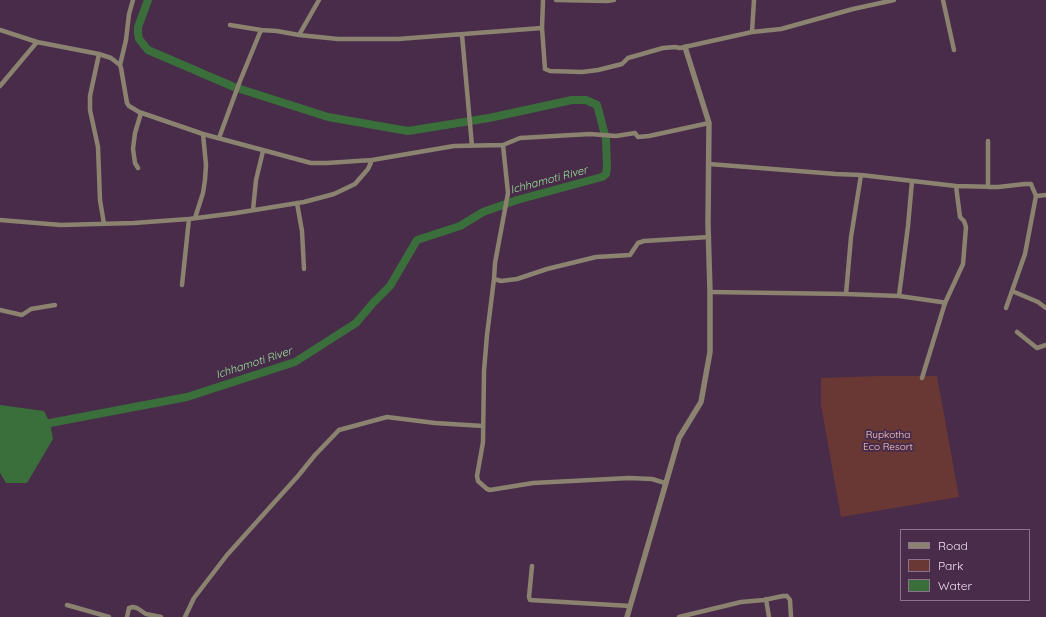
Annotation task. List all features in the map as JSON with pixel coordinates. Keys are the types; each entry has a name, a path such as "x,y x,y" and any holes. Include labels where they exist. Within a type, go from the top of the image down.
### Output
{"street":[{"path":"133,0 120,65 127,103 129,106 141,113 203,134 311,163 372,160 454,146 503,145 520,138 590,134 608,136 635,134 638,137 649,136 709,123"},
{"path":"299,35 319,0"},
{"path":"543,0 542,28 545,68 550,71 582,72 622,64 628,58 663,48 685,47 752,32 781,29 853,9 894,0"},
{"path":"556,0 614,0"},
{"path":"752,32 754,0"},
{"path":"943,0 954,50"},
{"path":"230,24 260,30 338,39 398,39 542,28"},
{"path":"0,30 37,42 99,54 110,58 120,65"},
{"path":"219,138 260,30"},
{"path":"462,35 472,146"},
{"path":"0,86 37,42"},
{"path":"627,617 679,438 701,402 710,352 709,123 685,47"},
{"path":"99,54 90,96 90,110 98,147 100,200 104,224"},
{"path":"138,168 135,163 133,149 135,134 141,113"},
{"path":"195,218 205,180 206,165 203,134"},
{"path":"988,141 988,187"},
{"path":"503,145 508,193 506,211 495,263 486,335 482,442 477,476 478,481 490,490 534,483 629,478 652,478 665,483"},
{"path":"254,210 256,180 263,151"},
{"path":"0,220 62,225 104,224 189,219 254,210 297,203 334,194 355,184 368,169 372,160"},
{"path":"709,164 861,175 956,186 998,187 1031,184 1036,196 1025,254 1006,308"},
{"path":"846,294 851,238 861,175"},
{"path":"899,296 912,181"},
{"path":"922,378 945,303 962,264 966,227 964,221 960,217 956,186"},
{"path":"1036,196 1046,195"},
{"path":"297,203 302,231 304,269"},
{"path":"182,285 189,219"},
{"path":"494,279 501,281 517,279 547,269 596,257 630,255 638,243 644,241 709,237"},
{"path":"1012,291 1038,302 1046,308"},
{"path":"710,292 899,296 945,303"},
{"path":"0,310 22,314 31,309 55,304"},
{"path":"1017,332 1038,348 1046,345"},
{"path":"185,617 194,598 227,555 298,476 314,455 339,430 387,418 482,426"},
{"path":"532,566 528,597 530,600 630,606"},
{"path":"679,617 740,602 787,596 790,600 791,617"},
{"path":"766,599 769,617"},
{"path":"67,605 109,617"},
{"path":"127,617 129,608 133,607 146,614 161,617"}],"green space":[{"name":"Rupkotha Eco Resort","path":"937,376 959,497 841,517 821,405 821,378"}],"water":[{"path":"0,405 44,411 50,423 53,439 27,483 6,483 0,473"}],"waterway":[{"name":"Ichhamoti River","path":"40,426 187,397 295,362 356,323 390,286 417,240 460,226 483,212 517,200 602,177 606,174 606,139 600,116 597,105 586,100 572,100 489,118 408,131 328,117 234,87 148,50 139,39 138,33 138,27 148,0"}]}
